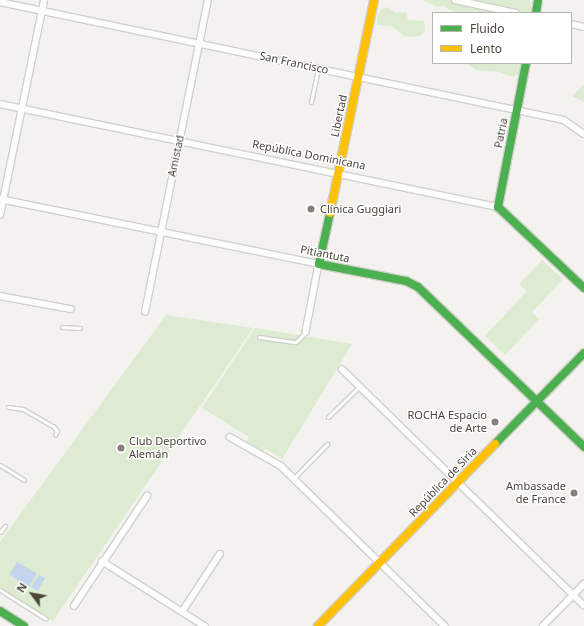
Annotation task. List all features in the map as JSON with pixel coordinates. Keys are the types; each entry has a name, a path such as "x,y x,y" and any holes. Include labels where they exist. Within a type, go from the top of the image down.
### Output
{"street":[{"path":"0,215 2,199 44,0"},
{"name":"Amistad","path":"145,312 160,231 208,0"},
{"name":"Libertad","path":"306,332 374,0"},
{"path":"455,0 511,12"},
{"path":"536,12 538,0"},
{"name":"San Francisco","path":"0,2 564,120 584,134"},
{"path":"572,24 584,27"},
{"name":"Patria","path":"498,207 526,64"},
{"name":"República Dominicana","path":"0,104 338,172 498,207"},
{"name":"Pitiantuta","path":"2,199 406,281 416,286 584,448"},
{"path":"498,207 584,288"},
{"path":"0,296 71,309"},
{"name":"República de Siria","path":"318,626 584,353"},
{"path":"342,369 584,605"},
{"path":"230,437 277,463 445,626"},
{"path":"74,606 102,561 147,496"},
{"path":"182,612 220,554"},
{"path":"102,561 205,626"},
{"path":"543,626 584,584"},
{"path":"0,611 24,626"}],"lane":[{"path":"311,102 318,68"},
{"path":"62,327 80,328"},
{"path":"260,337 296,342 306,332"},
{"path":"328,417 360,386"},
{"path":"8,407 23,409 54,426 57,431 55,435"},
{"path":"293,479 327,444"},
{"path":"0,465 24,480"},
{"path":"0,532 5,526"},
{"path":"0,590 46,619"}],"green space":[{"path":"422,0 530,0 532,12 454,12 442,5 438,7"},
{"path":"387,7 396,13 406,12 408,20 424,21 425,31 420,36 405,37 392,26 377,25 377,17 382,9"},
{"path":"468,64 524,64 521,74 511,77 500,72 477,70"},
{"path":"584,84 584,102 572,96"},
{"path":"542,260 563,279 532,312 539,319 505,355 485,336 527,291 519,284"},
{"name":"Club Deportivo Alemán","path":"166,315 253,328 53,621 0,591 0,542"},
{"path":"255,328 352,344 282,459 265,448 263,452 246,443 249,437 202,408"}],"water":[{"path":"17,562 37,574 29,587 9,575"},
{"path":"39,575 45,578 38,591 31,587"}],"traffic: fast":[{"path":"536,12 538,0"},
{"path":"526,64 498,207 584,288"},
{"path":"330,213 319,264 406,281 418,287 584,447"},
{"path":"495,444 584,353"},
{"path":"0,611 24,626"}],"traffic: slow":[{"path":"330,213 374,0"},
{"path":"318,626 495,444"}],"place":[{"name":"Clínica Guggiari","path":"311,209"},
{"name":"ROCHA Espacio de Arte","path":"495,422"},
{"name":"Club Deportivo Alemán","path":"121,448"},
{"name":"Ambassade de France","path":"574,493"}]}
